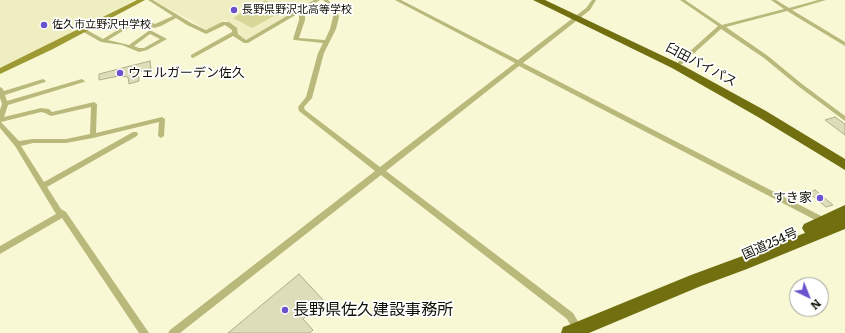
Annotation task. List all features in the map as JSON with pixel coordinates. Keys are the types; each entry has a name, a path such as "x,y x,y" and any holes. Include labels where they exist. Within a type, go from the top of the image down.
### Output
{"highway":[{"name":"臼田バイパス","path":"538,0 578,16 680,63 768,109 845,157"},
{"name":"臼田バイパス","path":"550,0 730,96 845,165"},
{"name":"国道254号","path":"697,280 736,259 845,211"},
{"name":"国道254号","path":"575,332 697,280 742,264 845,223"}],"main road":[{"path":"0,71 142,0"}],"street":[{"path":"150,0 206,32 227,23 235,29 235,33 246,42 318,0"},
{"path":"325,0 334,9 336,17 321,53 309,98 301,107 302,111 570,316 575,332"},
{"path":"397,0 824,221"},
{"path":"173,333 591,7 594,0"},
{"path":"682,0 766,57 845,119"},
{"path":"773,0 845,44"},
{"path":"680,63 720,27 820,0"},
{"path":"299,11 302,14 302,20 296,39 326,42"},
{"path":"106,18 146,22 154,26 177,16"},
{"path":"102,41 135,22"},
{"path":"83,30 102,41 131,46 139,50 145,50 164,39 150,32 131,46"},
{"path":"193,56 235,33"},
{"path":"43,81 1,92 6,104 0,120 41,110 47,111 51,114 94,104 93,136"},
{"path":"6,104 82,81"},
{"path":"17,144 33,141 66,141 162,119 161,136"},
{"path":"0,124 17,144 58,211 63,214 144,333"},
{"path":"43,186 135,134"},
{"path":"0,250 63,214"}],"shaded area":[{"name":"佐久市立野沢中学校","path":"0,0 135,0 0,68"},
{"name":"長野県野沢北高等学校","path":"154,0 314,0 246,40 238,33 238,29 226,20 207,30"},
{"path":"265,0 283,9 283,11 252,28 233,18"}],"building":[{"name":"ウェルガーデン佐久","path":"150,61 151,69 138,72 139,81 129,84 128,77 119,76 99,80 99,74"},
{"path":"835,117 845,124 845,135 825,120"},
{"name":"すき家","path":"815,190 833,205 826,207 809,193"},
{"name":"長野県佐久建設事務所","path":"299,274 324,301 303,319 313,330 310,333 228,333"}],"place":[{"name":"長野県野沢北高等学校","path":"234,10"},
{"name":"佐久市立野沢中学校","path":"44,25"},
{"name":"ウェルガーデン佐久","path":"120,73"},
{"name":"すき家","path":"820,198"},
{"name":"長野県佐久建設事務所","path":"285,310"}]}
